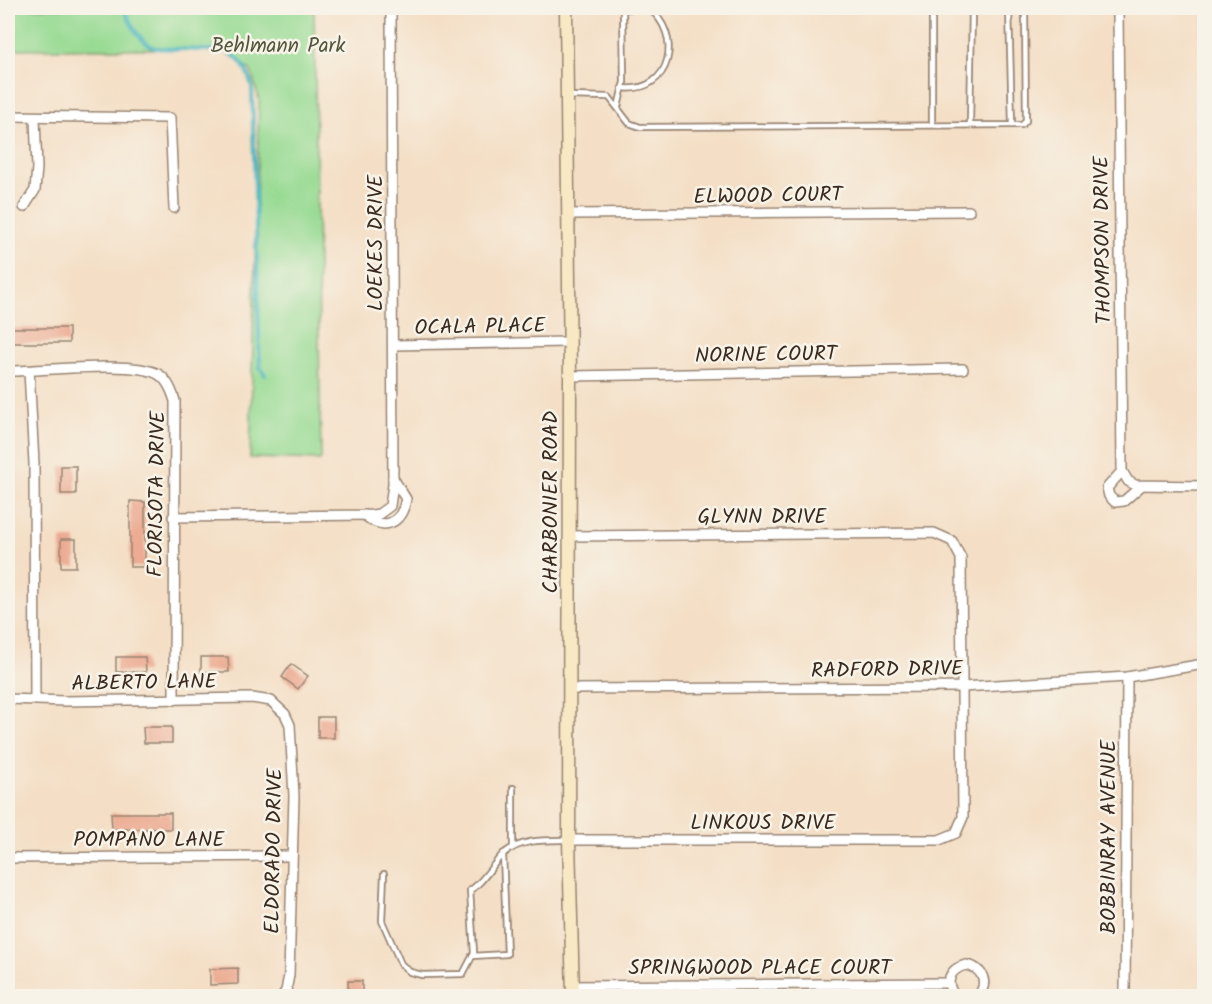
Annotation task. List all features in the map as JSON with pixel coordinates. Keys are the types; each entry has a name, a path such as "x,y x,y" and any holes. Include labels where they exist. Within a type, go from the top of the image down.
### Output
{"main road":[{"name":"CHARBONIER ROAD","path":"566,8 570,376 569,840 573,991"}],"street":[{"name":"LOEKES DRIVE","path":"173,517 364,515 379,514 390,506 393,478 391,8"},
{"name":"THOMPSON DRIVE","path":"1118,8 1122,471 1107,488 1109,496 1115,502 1124,501 1141,486"},
{"path":"8,116 170,118 174,208"},
{"path":"24,207 35,190 37,168 35,118"},
{"name":"ELWOOD COURT","path":"568,214 969,211"},
{"name":"OCALA PLACE","path":"393,345 568,342"},
{"name":"FLORISOTA DRIVE","path":"8,371 138,367 159,375 171,389 175,401 174,700"},
{"name":"NORINE COURT","path":"570,376 963,369"},
{"path":"29,371 34,463 35,699"},
{"path":"1122,471 1128,481 1141,486 1204,486"},
{"name":"LOEKES DRIVE","path":"364,515 374,523 388,524 398,519 406,499 393,478"},
{"name":"GLYNN DRIVE","path":"570,536 934,533 952,541 961,558 962,687"},
{"name":"RADFORD DRIVE","path":"569,689 962,687 1126,677 1204,664"},
{"name":"BOBBINRAY AVENUE","path":"1125,996 1126,677"},
{"name":"LINKOUS DRIVE","path":"569,840 939,840 956,833 963,817 962,687"},
{"name":"ALBERTO LANE","path":"8,699 252,698 271,701 279,707"},
{"name":"ELDORADO DRIVE","path":"279,707 290,725 294,796 289,975 286,991 282,996"},
{"name":"POMPANO LANE","path":"8,858 292,856"},
{"path":"955,996 948,983 953,971 966,965 973,966 983,976 984,983 978,996"},
{"name":"SPRINGWOOD PLACE COURT","path":"573,991 948,983"}],"lane":[{"path":"618,107 622,88 623,8 639,8"},
{"path":"622,88 637,90 647,87 664,72 668,57 666,30 659,16 648,8"},
{"path":"932,8 932,124"},
{"path":"970,124 972,8"},
{"path":"1009,8 1012,125"},
{"path":"567,96 609,97 628,123 640,127 1022,125 1026,121 1025,8"},
{"path":"1010,47 1025,48"},
{"path":"513,788 513,846"},
{"path":"478,877 513,846 534,840 569,840"},
{"path":"472,956 507,954 503,854"},
{"path":"470,890 483,881 486,872"},
{"path":"384,874 382,921 401,964 410,972 422,975 463,974 472,956 471,883"}],"green space":[{"name":"Behlmann Park","path":"8,8 314,8 321,460 250,458 259,99 251,71 225,49 8,49"}],"building":[{"path":"8,328 69,328 69,343 8,343"},
{"path":"61,466 76,466 76,494 61,494"},
{"path":"130,501 145,502 145,567 130,567"},
{"path":"61,539 76,539 76,567 61,567"},
{"path":"116,657 145,657 146,672 116,672"},
{"path":"201,657 228,657 229,672 201,672"},
{"path":"291,664 308,676 298,689 282,677"},
{"path":"318,717 334,717 334,738 318,738"},
{"path":"143,727 172,727 172,743 144,743"},
{"path":"111,813 171,813 171,829 112,829"},
{"path":"238,968 238,984 210,985 210,969"},
{"path":"348,981 362,981 362,995 348,995"}],"waterway":[{"path":"123,8 136,31 149,45 155,48 226,51 240,61 248,75 252,87 260,367 265,375"}]}
